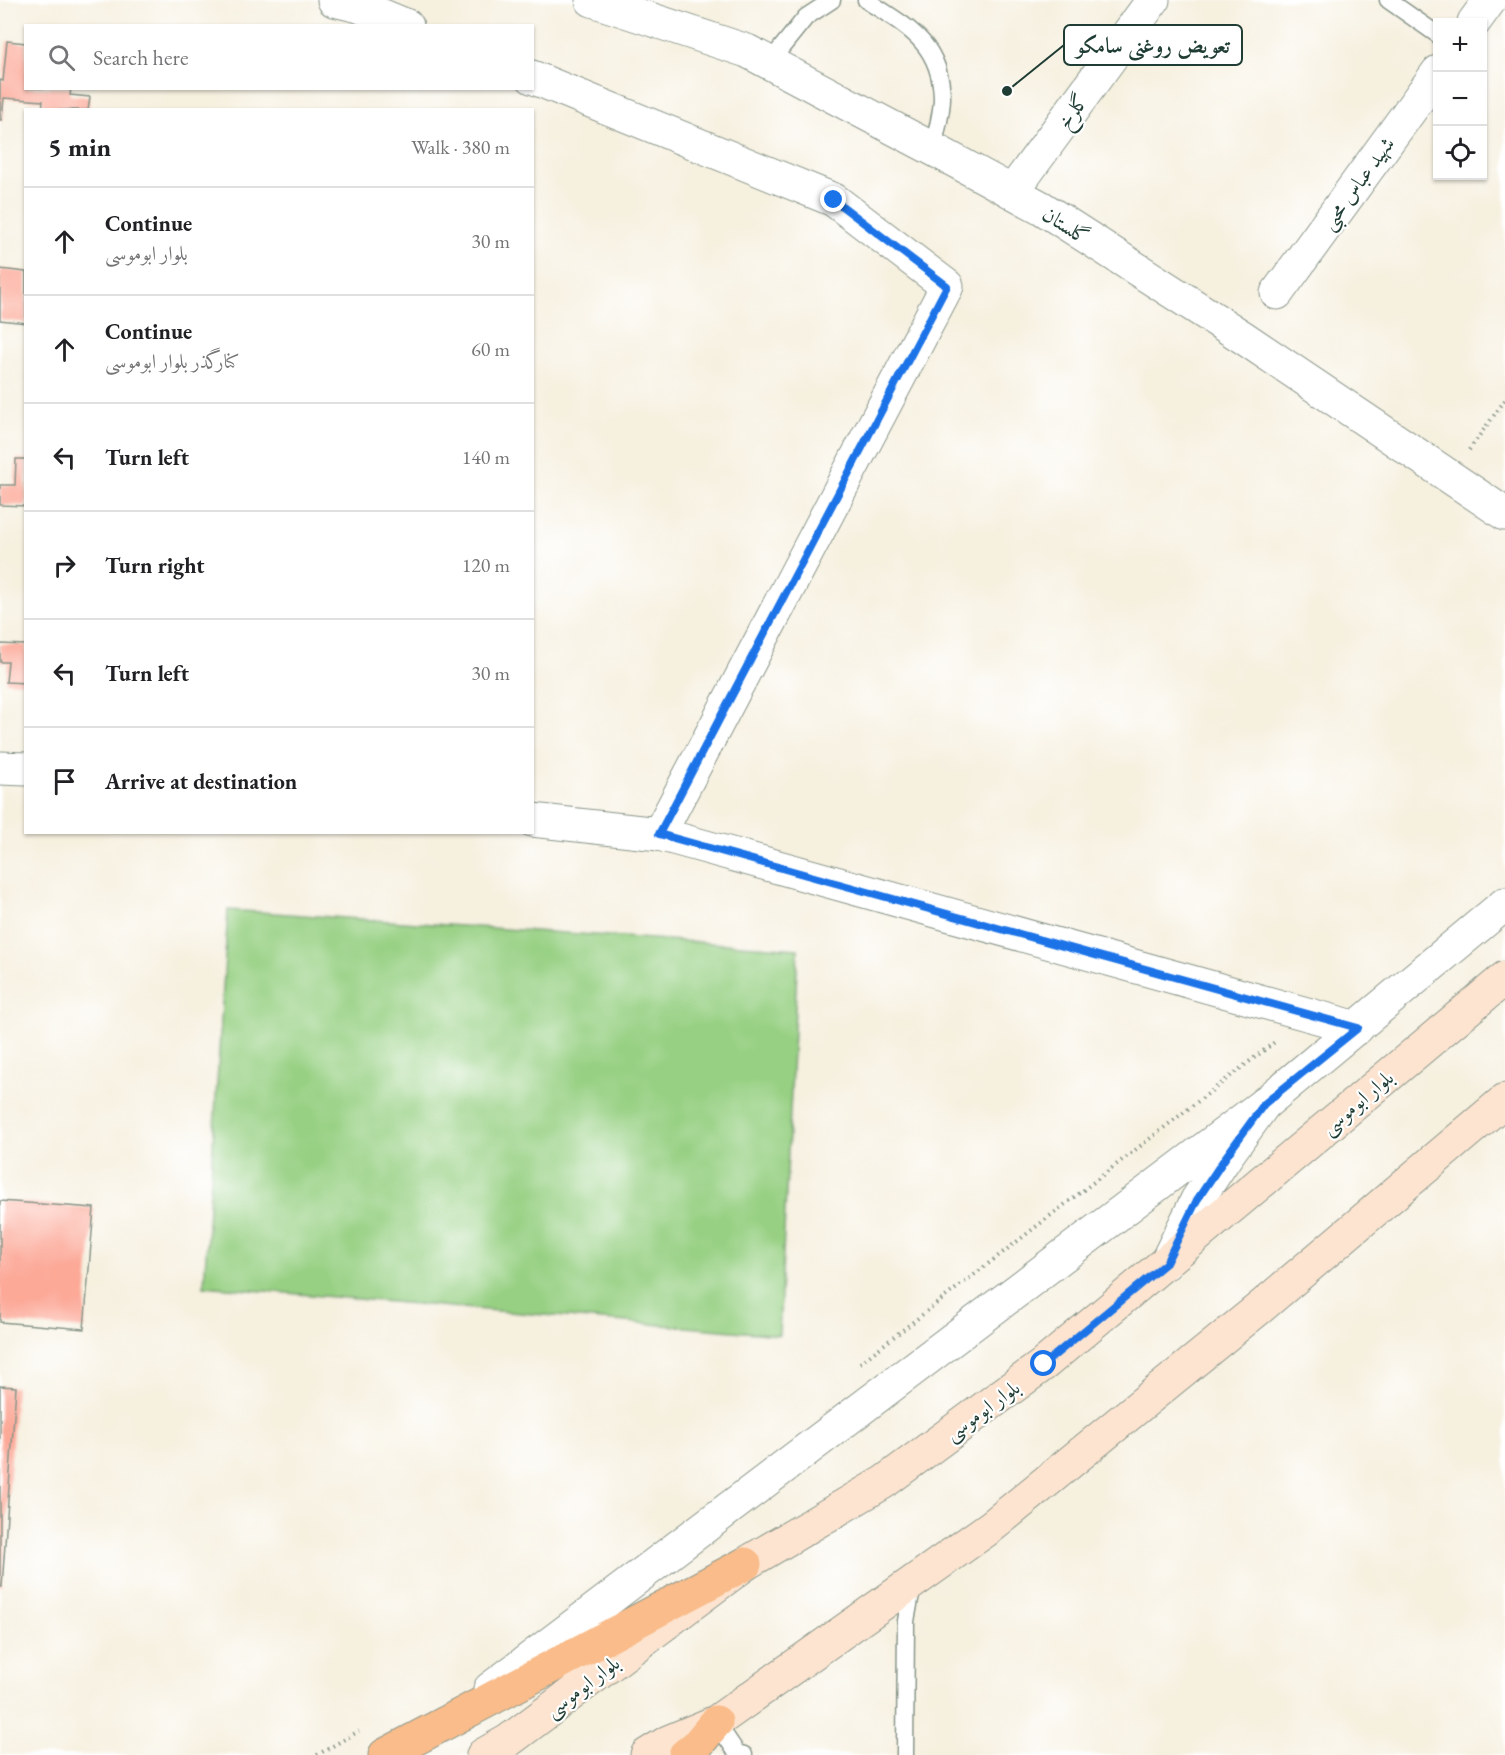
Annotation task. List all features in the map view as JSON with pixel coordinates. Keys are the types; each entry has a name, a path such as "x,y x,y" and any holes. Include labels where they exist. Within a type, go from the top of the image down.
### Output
{"main road":[{"name":"بلوار ابوموسی","path":"483,1755 508,1741 745,1564 884,1482 1044,1364 1505,978"},
{"path":"647,1755 668,1742 716,1722 1001,1518 1262,1306 1505,1100"},
{"path":"385,1755 745,1564"},
{"path":"685,1755 696,1746 716,1722"}],"street":[{"path":"334,0 359,6 402,24"},
{"name":"گلستان","path":"592,0 747,51 1041,208 1245,338 1505,514"},
{"name":"گلرخ","path":"1012,192 1153,0"},
{"path":"1476,18 1490,0"},
{"path":"534,78 834,200 947,286 659,834"},
{"name":"شهید عباس محبی","path":"1277,293 1433,78"},
{"path":"0,768 24,769"},
{"path":"534,820 659,834 1358,1028"},
{"path":"444,1724 1264,1104 1505,904"},
{"path":"1166,1263 1197,1200 1264,1104"}],"lane":[{"path":"769,63 806,17 832,0"},
{"path":"866,0 916,34 928,47 939,67 942,99 933,149"},
{"path":"1388,0 1433,33"},
{"path":"905,1755 906,1621 914,1581"},
{"path":"716,1722 737,1753 744,1755"}],"path":[{"path":"1449,477 1505,400"},
{"path":"859,1363 1310,1015"},
{"path":"317,1755 367,1726"}],"green space":[{"path":"228,910 798,949 779,1335 204,1286"}],"building":[{"path":"7,41 24,43 24,90 71,90 70,95 90,97 88,108 42,108 43,101 4,98 2,120 0,120 0,80 3,81"},
{"path":"0,269 24,272 24,323 0,320"},
{"path":"16,459 24,459 24,506 0,505 0,485 15,485"},
{"path":"0,644 24,645 24,683 6,682 8,662 0,662"},
{"path":"0,1201 94,1208 84,1329 0,1322"},
{"path":"0,1386 16,1387 2,1587 0,1587"}],"place":[{"name":"تعویض روغنی سامکو","path":"1007,91"}],"route":[{"path":"834,200 947,286 659,834 1358,1028 1264,1104 1197,1200 1166,1263 1044,1364"}]}
